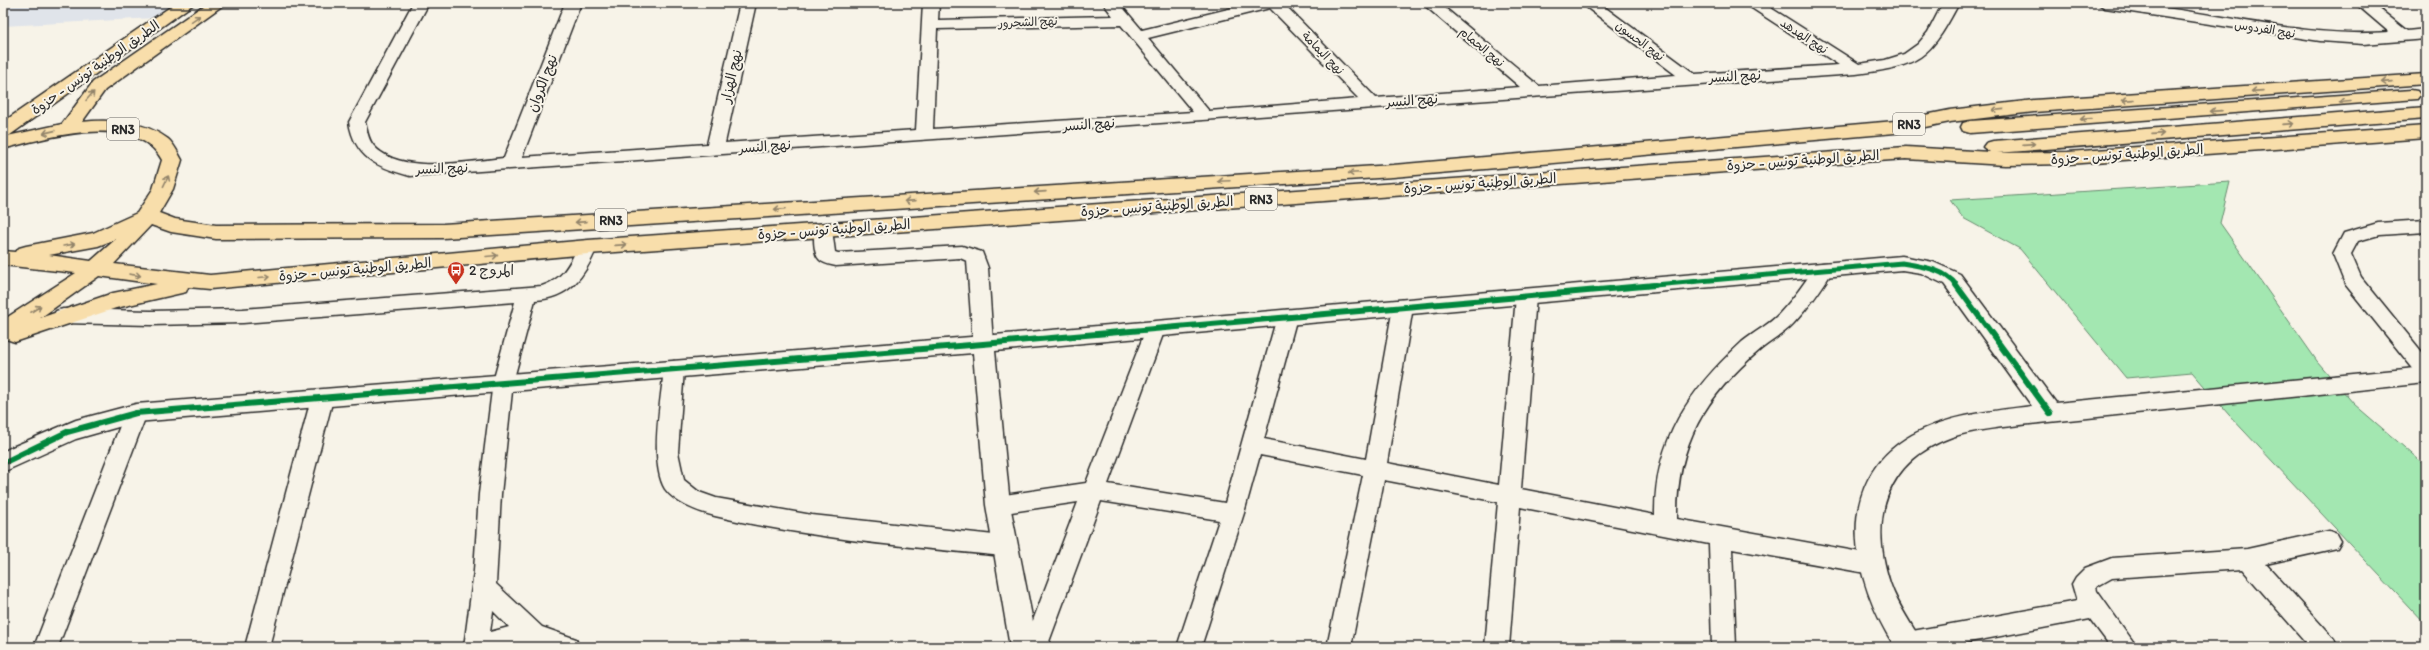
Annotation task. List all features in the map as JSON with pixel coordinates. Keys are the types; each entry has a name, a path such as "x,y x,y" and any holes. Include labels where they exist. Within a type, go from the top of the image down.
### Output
{"highway":[{"name":"الطريق الوطنية تونس - حزوة","path":"3,131 187,3"},
{"name":"الطريق الوطنية تونس - حزوة","path":"69,128 86,100 99,86 218,3"},
{"name":"الطريق الوطنية تونس - حزوة","path":"146,215 171,225 216,232 443,231 1393,171 1895,127 1950,116 2027,107 2426,79"},
{"path":"1895,127 1972,127 2426,94"},
{"path":"1906,153 2426,113"},
{"name":"RN3","path":"3,143 69,128 115,127 143,133 162,144 172,160 168,179 129,239 97,268 3,330"},
{"name":"الطريق الوطنية تونس - حزوة","path":"97,268 158,278 210,282 588,247 1906,153 2005,159 2061,159 2426,132"},
{"name":"RN3","path":"3,257 98,238 131,225 146,215"},
{"name":"RN3","path":"3,257 97,268"},
{"path":"3,338 63,316 113,301 210,282"}],"street":[{"name":"نهج النسر","path":"421,3 357,122 363,146 370,154 390,164 410,170 1205,116 1371,102 1691,79 1856,69 1888,64 1910,57 1924,47 1935,33 1951,3"},
{"name":"نهج الكروان","path":"510,164 574,3"},
{"name":"نهج الهزار","path":"715,149 748,3"},
{"path":"924,134 931,3"},
{"path":"1111,3 1205,116"},
{"path":"1139,35 1273,3"},
{"name":"نهج اليمامة","path":"1273,3 1371,102"},
{"name":"نهج الحمام","path":"1430,3 1535,91"},
{"name":"نهج الحسون","path":"1589,3 1691,79"},
{"name":"نهج الهدهد","path":"1752,3 1856,69"},
{"name":"نهج الفردوس","path":"2105,3 2320,36 2363,39 2405,37 2426,34"},
{"path":"2363,3 2405,37"},
{"name":"نهج الشحرور","path":"930,25 1126,20"},
{"path":"2426,226 2378,229 2351,237 2342,254 2352,279 2426,371"},
{"path":"823,230 826,256 836,260 962,252 975,257 978,268 983,344 998,505 1004,546 1024,647"},
{"path":"63,316 150,318 227,316 527,294 559,288 571,280 588,247"},
{"path":"3,464 33,446 64,433 102,420 136,413 983,344 1902,263 1926,268 1952,279 2050,413"},
{"path":"1666,526 1668,475 1677,442 1692,411 1721,375 1750,346 1781,324 1805,297 1824,269"},
{"path":"527,294 503,382 490,494 483,586 476,647 502,639 533,635"},
{"path":"1497,647 1526,297"},
{"path":"1339,647 1375,469 1403,307"},
{"path":"1189,647 1233,512 1287,317"},
{"path":"1035,647 1092,491 1155,329"},
{"path":"674,369 667,452 674,484 691,498 714,507 812,524 939,540 1004,546"},
{"path":"2094,608 1909,645 1884,602 1871,564 1867,536 1873,496 1886,471 1906,452 1928,437 1967,424 2050,413 2426,375"},
{"path":"257,647 322,399"},
{"path":"46,647 136,413"},
{"path":"1252,445 1720,537 1871,564"},
{"path":"998,505 1092,491 1233,512"},
{"path":"1720,537 1724,647"},
{"path":"2125,647 2094,608 2086,594 2084,584 2090,576 2099,571 2112,568 2247,559 2329,541"},
{"path":"2247,559 2325,647"},
{"path":"483,586 533,635 567,647"}],"shaded area":[{"path":"3,3 175,3 155,18 3,26"}],"green space":[{"path":"2230,182 2220,223 2317,361 2354,404 2426,466 2426,625 2229,415 2192,372 2126,378 2020,249 1963,218 1950,200"}],"cycle path":[{"path":"3,463 35,446 67,432 101,421 136,413 983,344 1902,263 1926,267 1952,279 2050,413"}],"place":[{"name":"المروج 2","path":"456,285"}]}
